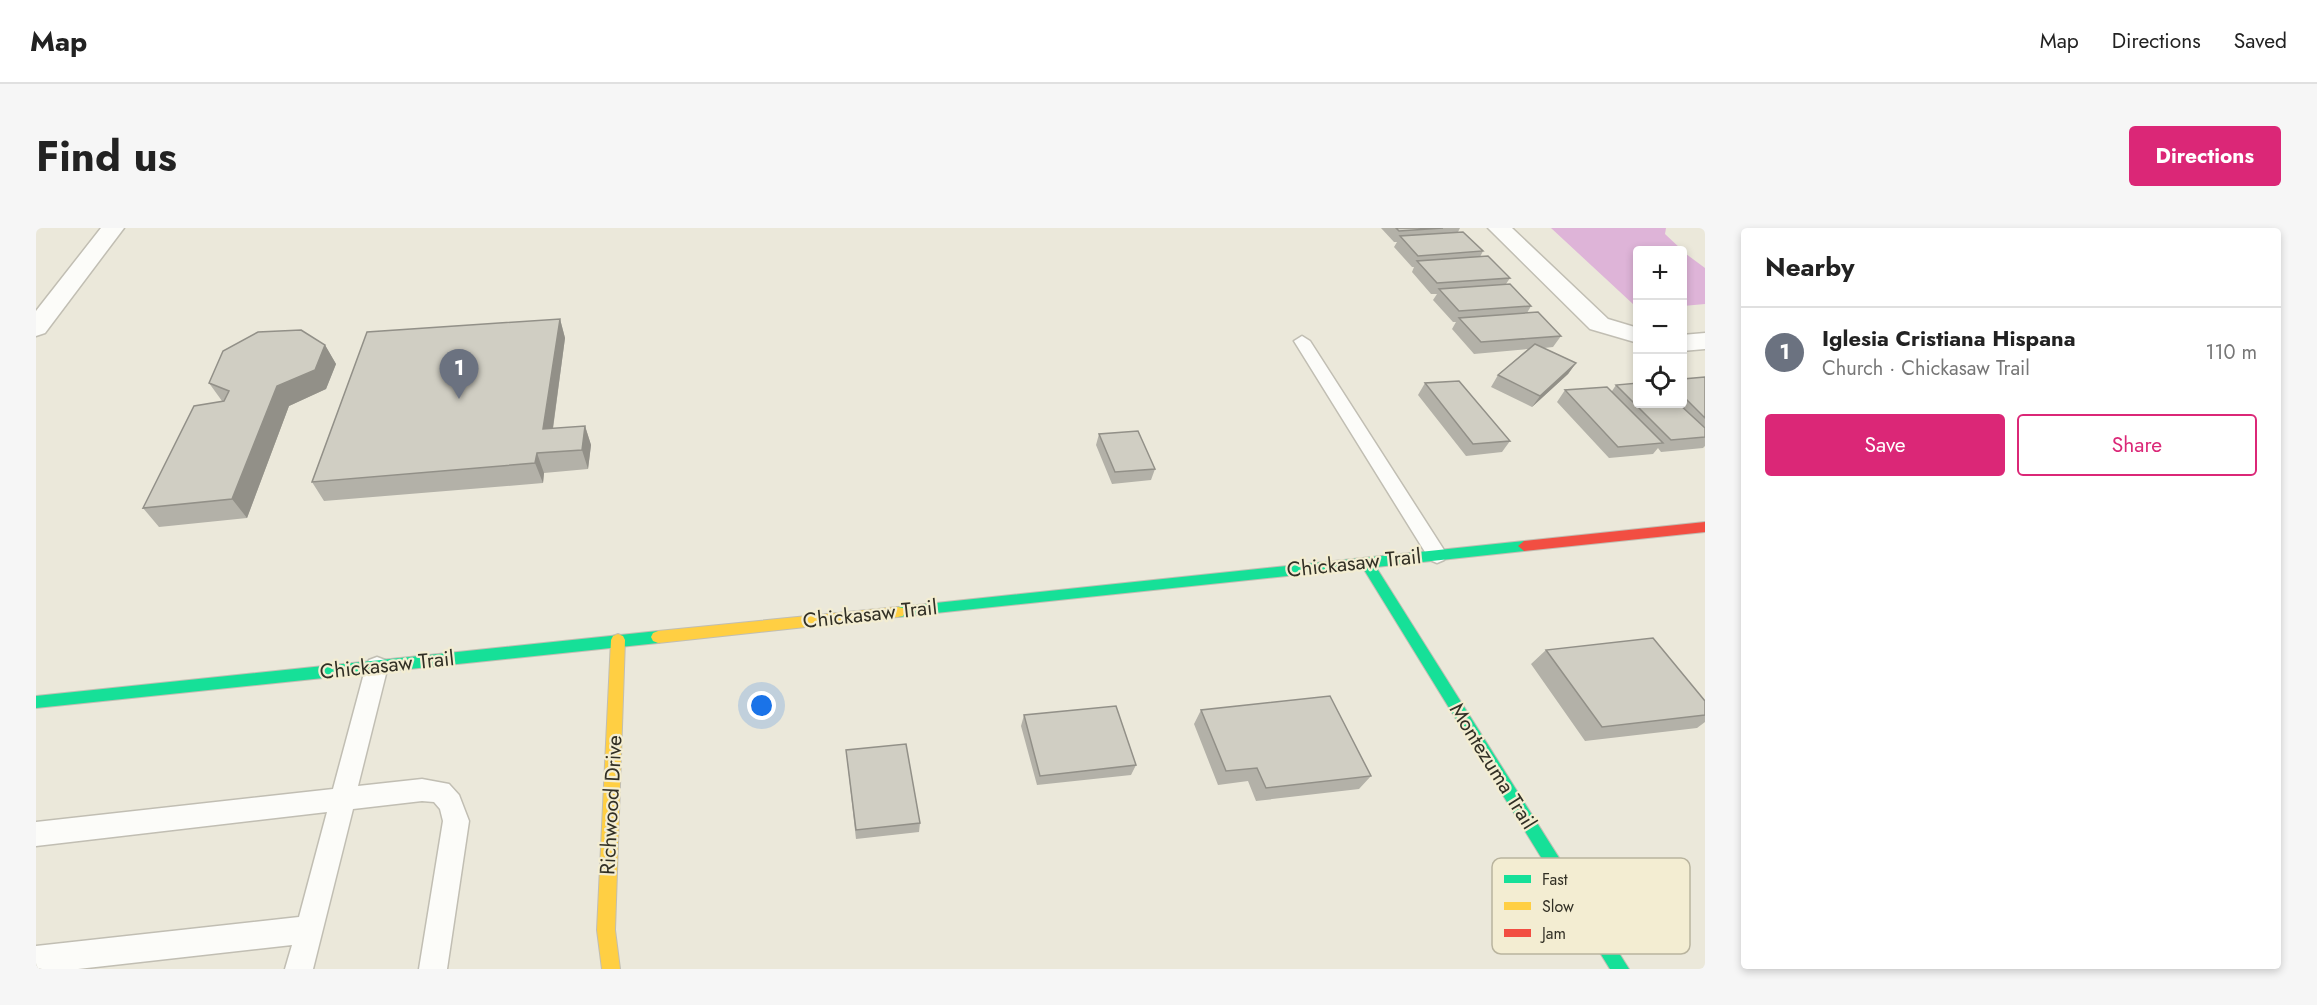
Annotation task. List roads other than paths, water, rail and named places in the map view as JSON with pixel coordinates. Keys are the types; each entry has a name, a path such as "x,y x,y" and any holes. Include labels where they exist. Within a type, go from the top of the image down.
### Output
{"street":[{"path":"36,328 113,228"},
{"path":"1499,228 1599,324 1633,334"},
{"path":"1687,343 1705,341"},
{"name":"Chickasaw Trail","path":"36,702 1705,527"},
{"name":"Montezuma Trail","path":"1366,562 1551,858"},
{"name":"Richwood Drive","path":"611,969 606,930 618,640"},
{"name":"Montezuma Trail","path":"1611,954 1620,969"}],"lane":[{"path":"1302,341 1437,555"},
{"path":"299,969 377,666"},
{"path":"36,834 342,801 422,790 440,792 450,803 456,821 454,847 433,969"},
{"path":"36,960 309,928"}],"place":[{"name":"Iglesia Cristiana Hispana","path":"459,399"}]}
